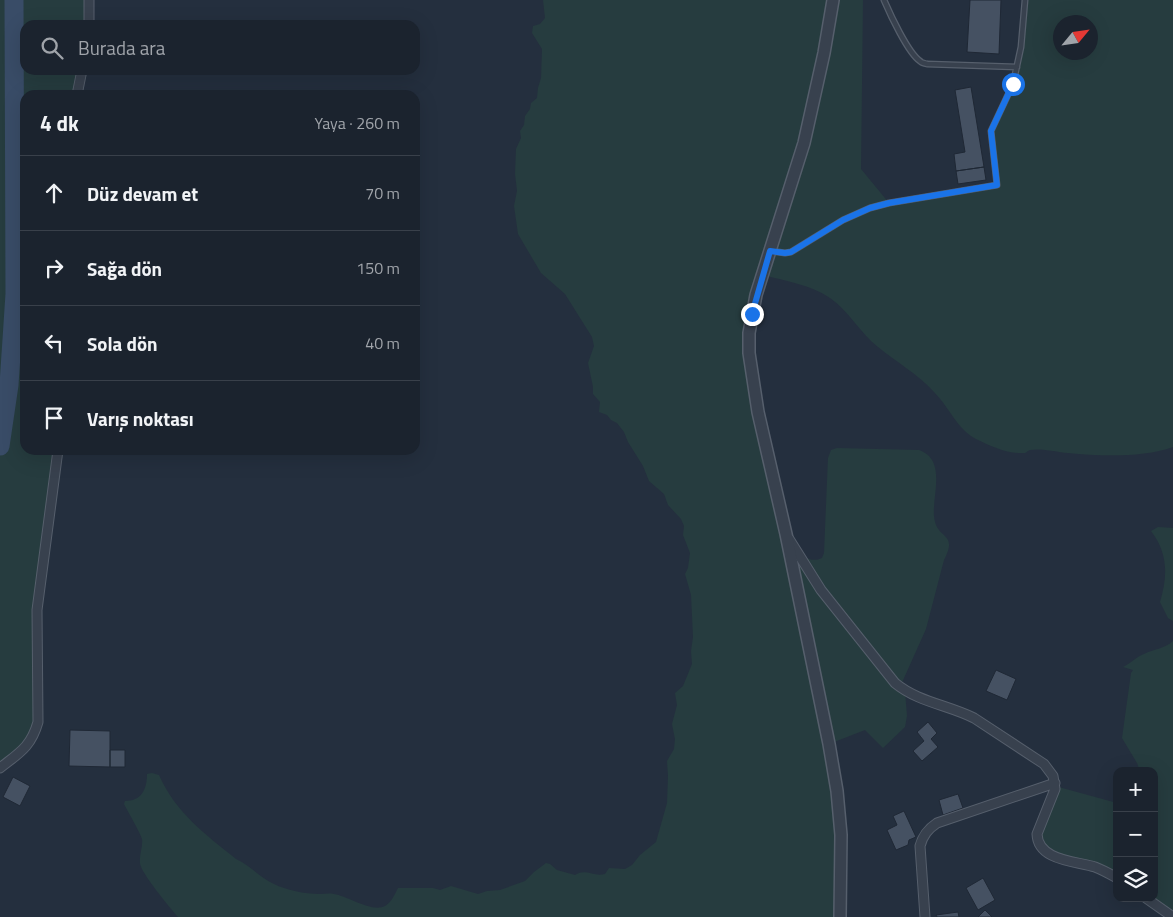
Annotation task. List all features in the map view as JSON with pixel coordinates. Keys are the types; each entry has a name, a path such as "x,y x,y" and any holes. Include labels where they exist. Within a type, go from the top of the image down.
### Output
{"street":[{"path":"88,0 89,20"},
{"path":"833,0 824,53 804,143 752,314 749,333 749,353 758,412 786,534 838,791 841,835 840,917"},
{"path":"77,90 81,75"},
{"path":"0,768 29,744 38,722 38,610 57,455"},
{"path":"786,534 821,590 895,683 916,697 964,712 1044,764 1049,770 1055,783 1052,797 1037,834 1039,844 1052,856 1093,866 1113,876"},
{"path":"925,917 920,846 926,832 937,823 1055,783"},
{"path":"1152,902 1173,917"}],"lane":[{"path":"884,0 904,39 920,62 927,64 1017,67"},
{"path":"770,251 791,252 843,220 889,203 997,185 991,131 1013,84 1024,27 1026,0"}],"green space":[{"path":"0,0 89,0 89,20 20,20 20,75 81,75 78,90 20,90 20,455 57,455 37,610 34,734 0,768"},
{"path":"543,0 863,0 861,169 889,203 997,185 991,131 1013,84 1017,67 1025,0 1173,0 1173,447 1135,455 1107,455 1039,449 1030,450 1026,453 1017,453 993,447 969,435 928,386 885,353 837,303 807,287 763,275 749,333 786,534 801,554 810,559 822,558 824,553 828,458 831,450 837,448 919,450 928,455 936,470 934,516 936,524 949,544 926,629 900,687 905,691 907,716 905,727 883,748 865,730 829,744 837,791 840,917 178,917 141,868 142,839 124,804 125,801 135,799 142,794 146,785 147,774 152,773 159,775 174,801 192,822 236,859 269,881 296,891 340,895 367,906 380,908 387,905 398,888 433,888 440,890 451,886 478,894 500,890 525,881 546,863 557,870 575,875 586,872 601,875 605,874 609,868 625,869 632,865 640,855 656,842 667,803 667,761 674,749 675,739 672,724 677,705 675,693 683,686 692,664 691,595 685,574 688,568 690,553 683,535 684,526 681,519 668,505 664,494 649,481 624,432 607,415 599,412 600,402 593,394 588,363 594,346 592,337 565,294 541,273 518,234 514,206 517,191 515,174 516,149 521,138 520,131 524,125 525,116 530,109 531,103 537,98 541,78 542,49 532,33 533,26 540,24 545,18"},
{"path":"1158,527 1173,528 1173,621 1168,618 1160,602 1163,592 1165,565 1161,548 1151,531"},
{"path":"1173,641 1173,917 1152,902 1158,902 1158,767 1138,767 1122,738 1133,670 1123,667 1141,655 1170,644"},
{"path":"1055,786 1113,802 1113,877 1063,859 1039,844 1041,823"}],"building":[{"path":"970,0 1001,0 999,54 967,52"},
{"path":"971,87 984,167 956,171 954,154 965,152 955,90"},
{"path":"984,167 986,180 958,184 956,171"},
{"path":"996,670 1016,679 1007,700 986,691"},
{"path":"928,722 937,733 931,739 938,747 922,761 913,751 924,741 917,732"},
{"path":"70,730 110,731 110,767 69,766"},
{"path":"110,750 125,750 125,767 110,767"},
{"path":"13,777 30,786 20,806 3,797"},
{"path":"958,794 963,808 943,815 939,800"},
{"path":"904,811 916,837 909,840 908,845 896,850 887,830 897,825 893,816"},
{"path":"983,878 995,900 978,910 966,888"},
{"path":"985,910 992,917 978,917"},
{"path":"958,912 959,917 937,917 936,915"}],"waterway":[{"path":"0,446 9,385 15,294 14,0"}],"route":[{"path":"752,314 770,251 778,253 791,252 843,220 870,208 889,203 997,185 991,131 1013,84"}]}
